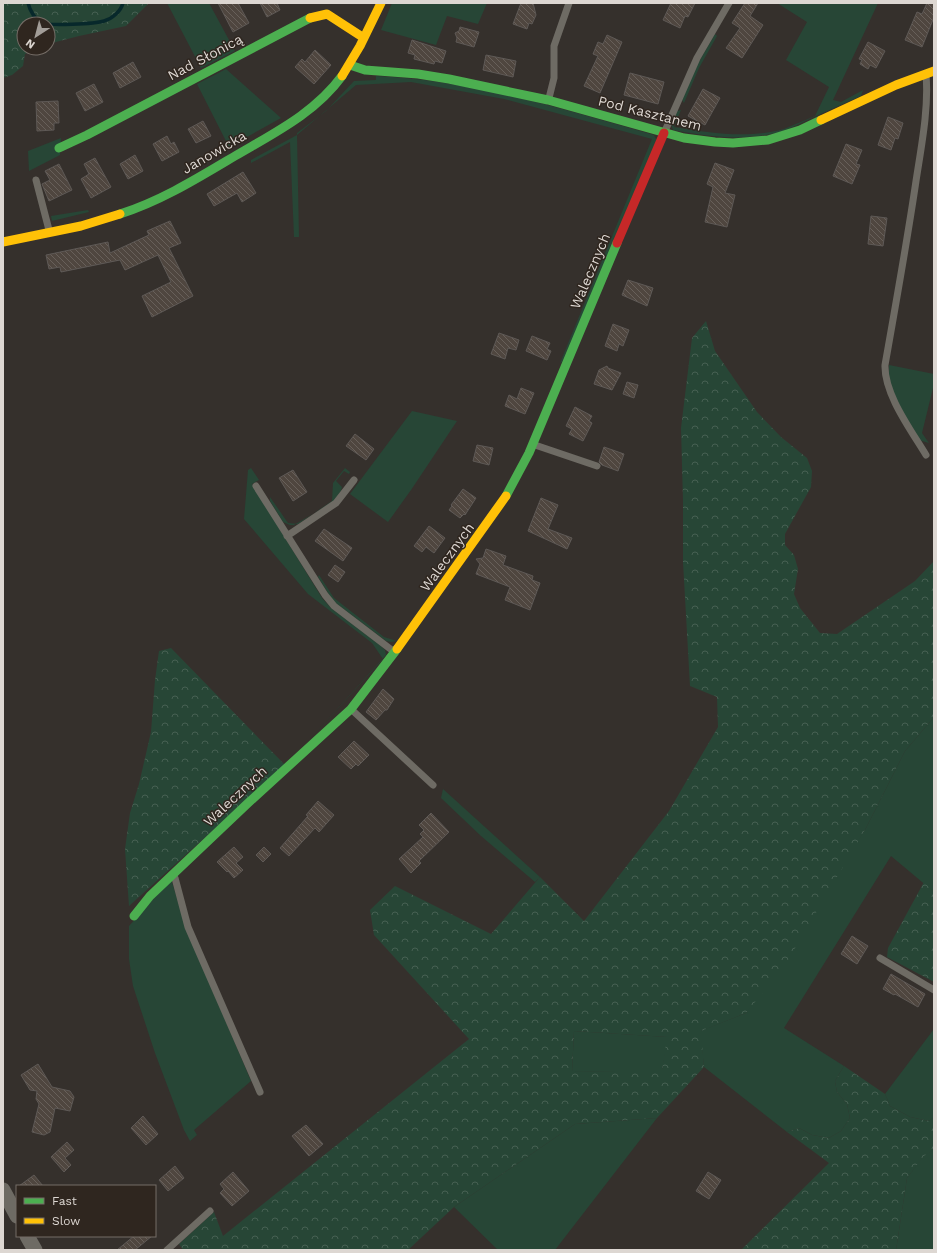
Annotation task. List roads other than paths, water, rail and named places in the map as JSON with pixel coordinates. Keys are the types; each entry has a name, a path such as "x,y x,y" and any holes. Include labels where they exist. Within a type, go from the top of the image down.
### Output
{"street":[{"name":"Janowicka","path":"3,242 21,237 84,226 126,213 151,203 303,116 324,97 350,65 381,3"},
{"name":"Nad Słonicą","path":"59,148 87,135 308,18 327,14 364,38"},
{"name":"Pod Kasztanem","path":"350,65 365,70 418,74 548,100 664,133 684,138 715,142 768,140 784,135 816,123 896,85 930,72"},
{"name":"Walecznych","path":"134,916 150,896 247,804 351,709 395,652 503,502 518,477 533,444 664,133"},
{"path":"3,1190 16,1214"},
{"path":"28,1237 35,1250"}],"lane":[{"path":"548,100 554,78 554,46 569,3"},
{"path":"664,133 697,58 729,3"},
{"path":"926,456 892,396 885,375 918,170 930,72"},
{"path":"36,180 50,233"},
{"path":"533,444 597,466"},
{"path":"287,536 336,503 354,480"},
{"path":"256,486 325,595 334,606 395,652"},
{"path":"351,709 433,785"},
{"path":"174,874 188,927 260,1092"},
{"path":"880,958 934,990"},
{"path":"167,1250 210,1211"}],"waterway":[{"path":"28,3 37,19 46,24 92,23 107,20 118,12 123,3"}]}
